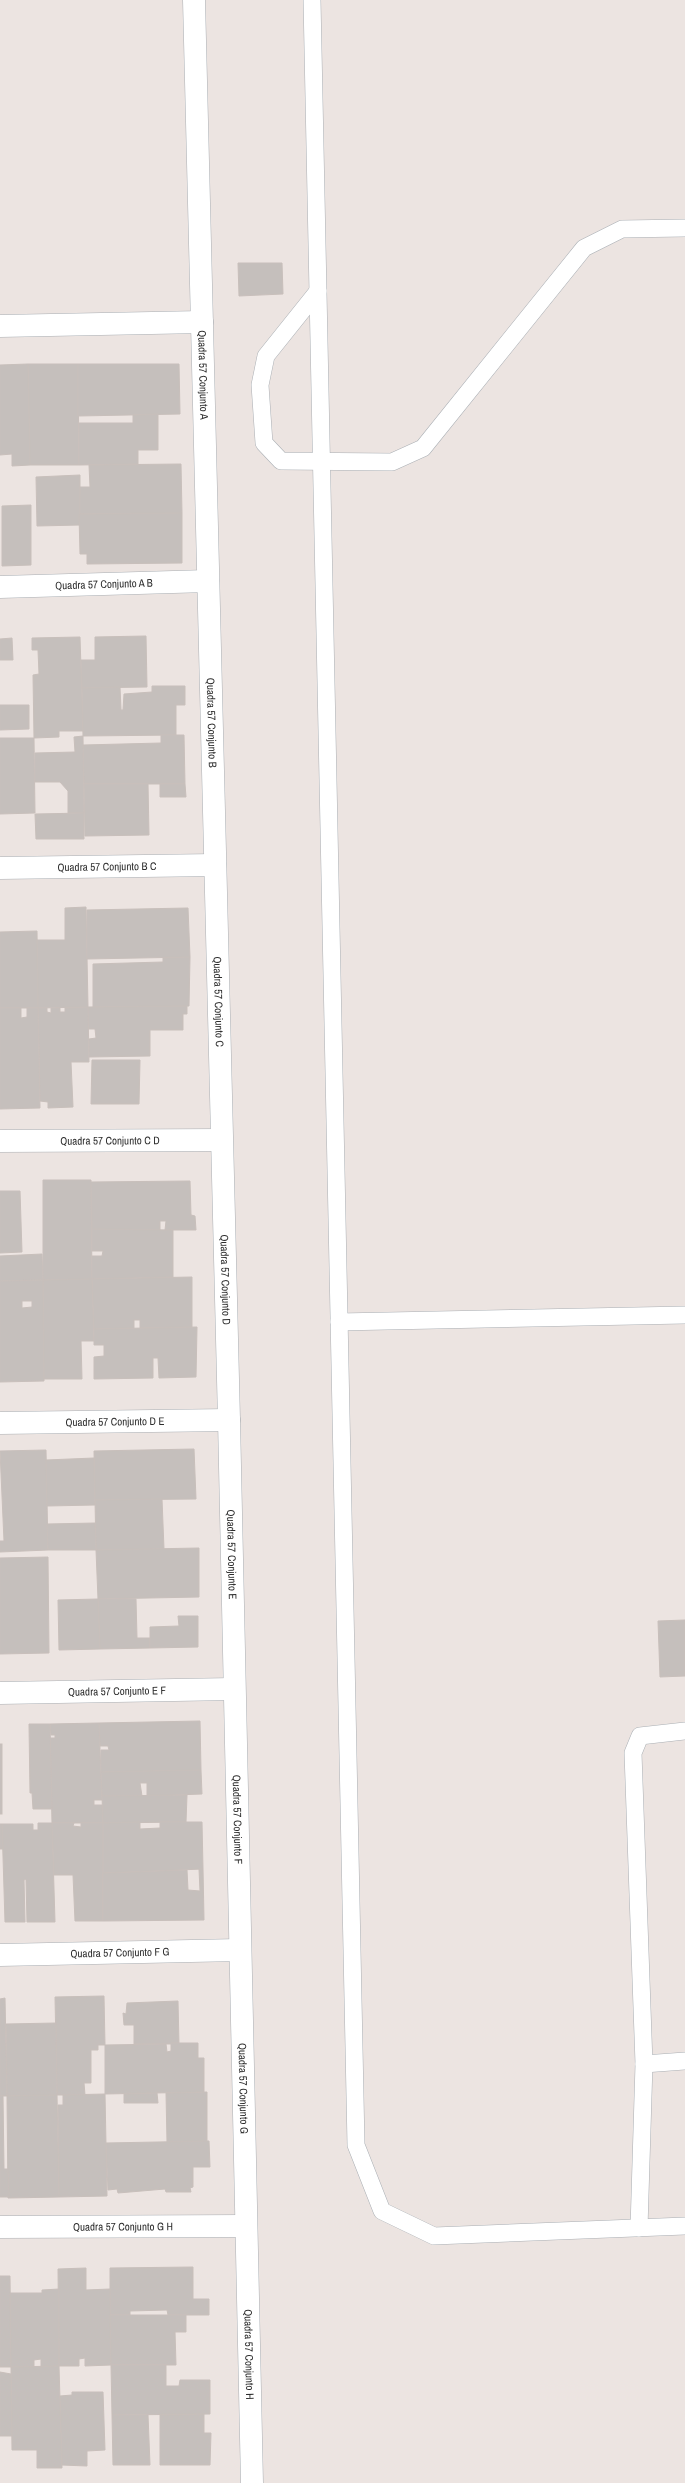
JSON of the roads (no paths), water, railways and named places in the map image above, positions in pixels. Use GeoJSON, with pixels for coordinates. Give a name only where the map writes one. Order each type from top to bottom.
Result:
{"type":"FeatureCollection","features":[{"type":"Feature","properties":{"kind":"street"},"geometry":{"type":"LineString","coordinates":[[194,0],[202,322]]}},
{"type":"Feature","properties":{"kind":"street","name":"Quadra 57 Conjunto A"},"geometry":{"type":"LineString","coordinates":[[0,326],[202,322],[208,581]]}},
{"type":"Feature","properties":{"kind":"street","name":"Quadra 57 Conjunto A B"},"geometry":{"type":"LineString","coordinates":[[0,587],[208,581]]}},
{"type":"Feature","properties":{"kind":"street","name":"Quadra 57 Conjunto B"},"geometry":{"type":"LineString","coordinates":[[208,581],[215,865]]}},
{"type":"Feature","properties":{"kind":"street","name":"Quadra 57 Conjunto B C"},"geometry":{"type":"LineString","coordinates":[[0,868],[215,865]]}},
{"type":"Feature","properties":{"kind":"street","name":"Quadra 57 Conjunto C"},"geometry":{"type":"LineString","coordinates":[[215,865],[221,1140]]}},
{"type":"Feature","properties":{"kind":"street","name":"Quadra 57 Conjunto C D"},"geometry":{"type":"LineString","coordinates":[[0,1141],[221,1140]]}},
{"type":"Feature","properties":{"kind":"street","name":"Quadra 57 Conjunto D"},"geometry":{"type":"LineString","coordinates":[[221,1140],[229,1420]]}},
{"type":"Feature","properties":{"kind":"street","name":"Quadra 57 Conjunto D E"},"geometry":{"type":"LineString","coordinates":[[0,1423],[229,1420]]}},
{"type":"Feature","properties":{"kind":"street","name":"Quadra 57 Conjunto E"},"geometry":{"type":"LineString","coordinates":[[229,1420],[233,1689]]}},
{"type":"Feature","properties":{"kind":"street","name":"Quadra 57 Conjunto E F"},"geometry":{"type":"LineString","coordinates":[[0,1693],[233,1689]]}},
{"type":"Feature","properties":{"kind":"street","name":"Quadra 57 Conjunto F"},"geometry":{"type":"LineString","coordinates":[[233,1689],[239,1950]]}},
{"type":"Feature","properties":{"kind":"street","name":"Quadra 57 Conjunto F G"},"geometry":{"type":"LineString","coordinates":[[0,1955],[239,1950]]}},
{"type":"Feature","properties":{"kind":"street","name":"Quadra 57 Conjunto G"},"geometry":{"type":"LineString","coordinates":[[239,1950],[246,2226]]}},
{"type":"Feature","properties":{"kind":"street","name":"Quadra 57 Conjunto G H"},"geometry":{"type":"LineString","coordinates":[[0,2227],[246,2226]]}},
{"type":"Feature","properties":{"kind":"street","name":"Quadra 57 Conjunto H"},"geometry":{"type":"LineString","coordinates":[[246,2226],[252,2483]]}},
{"type":"Feature","properties":{"kind":"lane"},"geometry":{"type":"LineString","coordinates":[[312,0],[356,2145],[382,2211],[434,2236],[685,2226]]}},
{"type":"Feature","properties":{"kind":"lane"},"geometry":{"type":"LineString","coordinates":[[318,292],[266,356],[260,385],[264,443],[281,461],[392,462],[424,448],[584,248],[622,229],[685,228]]}},
{"type":"Feature","properties":{"kind":"lane"},"geometry":{"type":"LineString","coordinates":[[339,1322],[685,1315]]}},
{"type":"Feature","properties":{"kind":"lane"},"geometry":{"type":"LineString","coordinates":[[639,2228],[644,2064],[632,1753],[640,1736],[685,1731]]}},
{"type":"Feature","properties":{"kind":"lane"},"geometry":{"type":"LineString","coordinates":[[644,2064],[685,2061]]}}]}
